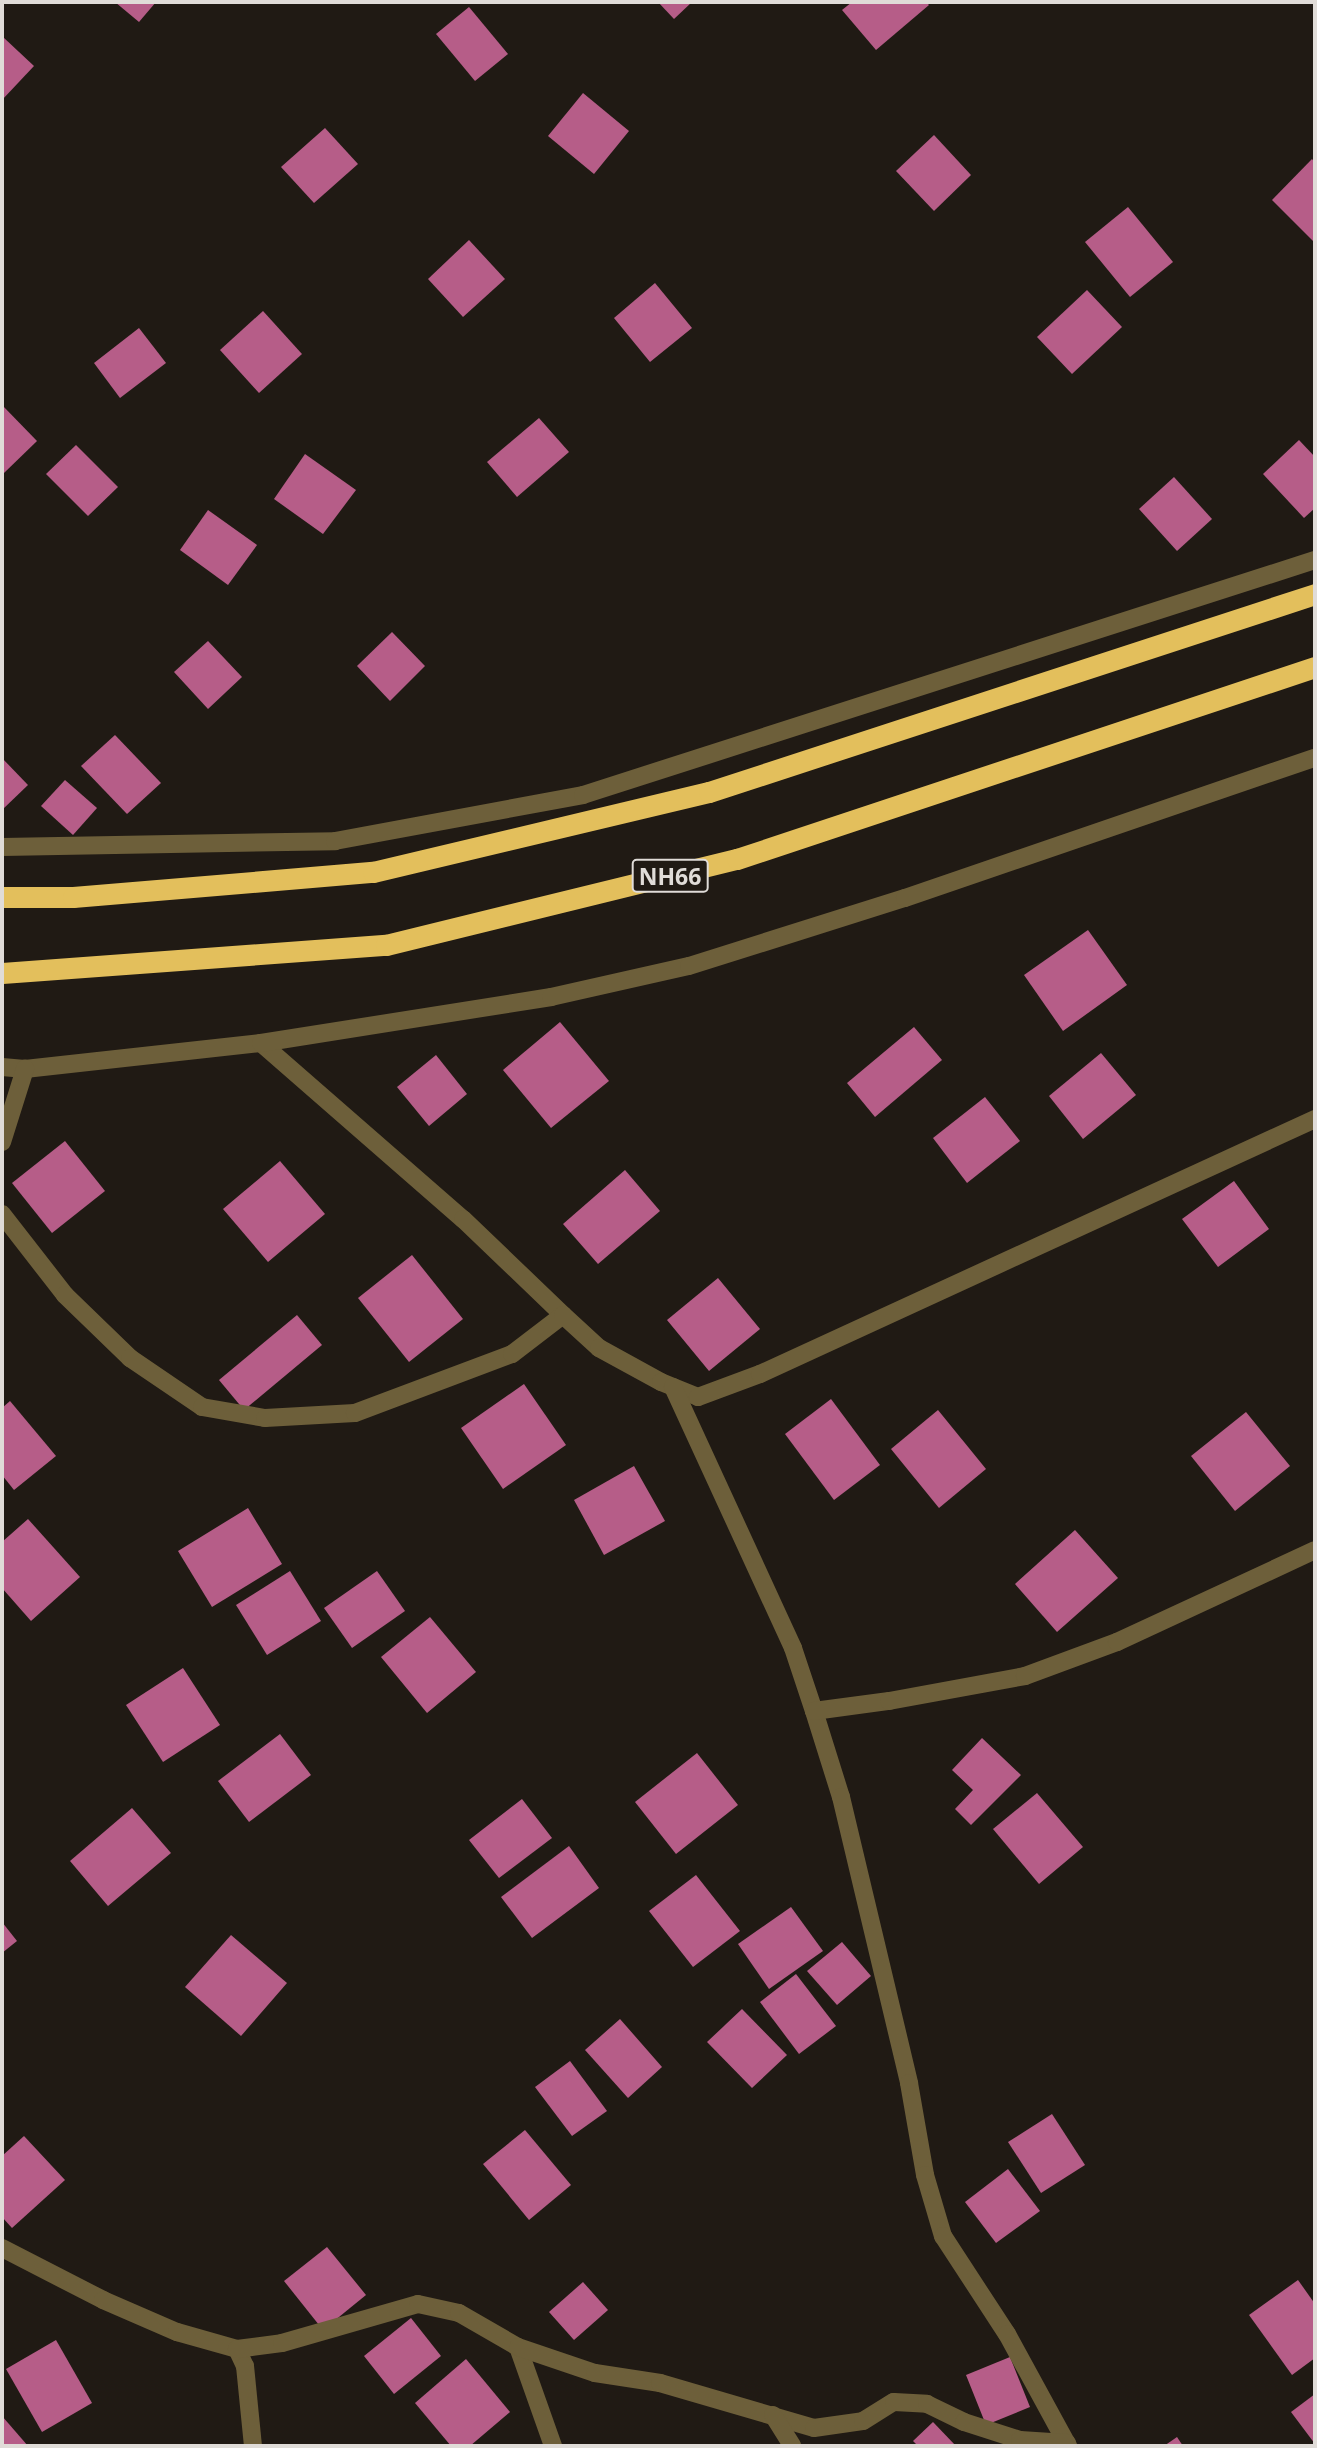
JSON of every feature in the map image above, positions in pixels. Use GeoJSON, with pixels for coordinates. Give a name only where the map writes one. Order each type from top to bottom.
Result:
{"type":"FeatureCollection","features":[{"type":"Feature","properties":{"kind":"highway"},"geometry":{"type":"LineString","coordinates":[[2,897],[73,897],[373,872],[709,792],[1315,594]]}},
{"type":"Feature","properties":{"kind":"highway","name":"NH66"},"geometry":{"type":"LineString","coordinates":[[2,972],[386,945],[737,859],[1315,667]]}},
{"type":"Feature","properties":{"kind":"street"},"geometry":{"type":"LineString","coordinates":[[2,847],[335,841],[583,795],[1315,560]]}},
{"type":"Feature","properties":{"kind":"street"},"geometry":{"type":"LineString","coordinates":[[2,1068],[25,1069],[261,1043],[551,997],[689,966],[905,898],[1315,758]]}},
{"type":"Feature","properties":{"kind":"street"},"geometry":{"type":"LineString","coordinates":[[261,1043],[463,1219],[599,1348],[673,1387],[698,1397],[760,1374],[1315,1119]]}},
{"type":"Feature","properties":{"kind":"street"},"geometry":{"type":"LineString","coordinates":[[2,1142],[25,1069]]}},
{"type":"Feature","properties":{"kind":"street"},"geometry":{"type":"LineString","coordinates":[[2,1213],[65,1295],[130,1359],[201,1407],[265,1418],[355,1413],[512,1354],[563,1315]]}},
{"type":"Feature","properties":{"kind":"street"},"geometry":{"type":"LineString","coordinates":[[673,1387],[793,1648],[814,1711],[841,1797],[909,2082],[925,2175],[943,2236],[1007,2334],[1067,2445]]}},
{"type":"Feature","properties":{"kind":"street"},"geometry":{"type":"LineString","coordinates":[[814,1711],[889,1701],[1025,1676],[1118,1642],[1315,1550]]}},
{"type":"Feature","properties":{"kind":"street"},"geometry":{"type":"LineString","coordinates":[[2,2248],[103,2300],[177,2332],[237,2349],[282,2343],[418,2304],[459,2313],[518,2347],[595,2373],[660,2383],[814,2428],[863,2421],[894,2402],[927,2404],[964,2422],[1020,2440],[1067,2445]]}},
{"type":"Feature","properties":{"kind":"street"},"geometry":{"type":"LineString","coordinates":[[518,2347],[553,2446]]}},
{"type":"Feature","properties":{"kind":"street"},"geometry":{"type":"LineString","coordinates":[[237,2349],[245,2366],[253,2446]]}},
{"type":"Feature","properties":{"kind":"street"},"geometry":{"type":"LineString","coordinates":[[773,2415],[792,2446]]}},
{"type":"Feature","properties":{"kind":"building"},"geometry":{"type":"Polygon","coordinates":[[[115,2],[156,2],[139,22],[115,2]]]}},
{"type":"Feature","properties":{"kind":"building"},"geometry":{"type":"Polygon","coordinates":[[[658,2],[692,2],[674,19],[658,2]]]}},
{"type":"Feature","properties":{"kind":"building"},"geometry":{"type":"Polygon","coordinates":[[[852,2],[926,2],[929,5],[876,50],[842,10],[852,2]]]}},
{"type":"Feature","properties":{"kind":"building"},"geometry":{"type":"Polygon","coordinates":[[[469,7],[508,54],[475,81],[436,34],[469,7]]]}},
{"type":"Feature","properties":{"kind":"building"},"geometry":{"type":"Polygon","coordinates":[[[3,37],[34,66],[2,100],[2,39],[3,37]]]}},
{"type":"Feature","properties":{"kind":"building"},"geometry":{"type":"Polygon","coordinates":[[[583,93],[629,131],[594,174],[548,136],[583,93]]]}},
{"type":"Feature","properties":{"kind":"building"},"geometry":{"type":"Polygon","coordinates":[[[325,128],[358,164],[314,203],[281,167],[325,128]]]}},
{"type":"Feature","properties":{"kind":"building"},"geometry":{"type":"Polygon","coordinates":[[[934,135],[971,175],[934,211],[896,171],[934,135]]]}},
{"type":"Feature","properties":{"kind":"building"},"geometry":{"type":"Polygon","coordinates":[[[1312,159],[1315,163],[1315,243],[1272,200],[1312,159]]]}},
{"type":"Feature","properties":{"kind":"building"},"geometry":{"type":"Polygon","coordinates":[[[1128,207],[1173,262],[1130,297],[1085,242],[1128,207]]]}},
{"type":"Feature","properties":{"kind":"building"},"geometry":{"type":"Polygon","coordinates":[[[469,240],[505,279],[463,317],[428,279],[469,240]]]}},
{"type":"Feature","properties":{"kind":"building"},"geometry":{"type":"Polygon","coordinates":[[[655,283],[692,328],[650,362],[614,318],[655,283]]]}},
{"type":"Feature","properties":{"kind":"building"},"geometry":{"type":"Polygon","coordinates":[[[1087,290],[1122,327],[1072,374],[1037,337],[1087,290]]]}},
{"type":"Feature","properties":{"kind":"building"},"geometry":{"type":"Polygon","coordinates":[[[263,311],[302,354],[259,393],[220,350],[263,311]]]}},
{"type":"Feature","properties":{"kind":"building"},"geometry":{"type":"Polygon","coordinates":[[[139,328],[166,363],[120,398],[94,363],[139,328]]]}},
{"type":"Feature","properties":{"kind":"building"},"geometry":{"type":"Polygon","coordinates":[[[2,405],[37,441],[3,474],[2,473],[2,405]]]}},
{"type":"Feature","properties":{"kind":"building"},"geometry":{"type":"Polygon","coordinates":[[[539,418],[569,452],[517,497],[487,462],[539,418]]]}},
{"type":"Feature","properties":{"kind":"building"},"geometry":{"type":"Polygon","coordinates":[[[1299,440],[1315,457],[1315,508],[1304,518],[1263,474],[1299,440]]]}},
{"type":"Feature","properties":{"kind":"building"},"geometry":{"type":"Polygon","coordinates":[[[76,445],[118,487],[88,516],[46,474],[76,445]]]}},
{"type":"Feature","properties":{"kind":"building"},"geometry":{"type":"Polygon","coordinates":[[[305,454],[356,490],[323,534],[274,499],[305,454]]]}},
{"type":"Feature","properties":{"kind":"building"},"geometry":{"type":"Polygon","coordinates":[[[1174,477],[1212,519],[1177,551],[1139,509],[1174,477]]]}},
{"type":"Feature","properties":{"kind":"building"},"geometry":{"type":"Polygon","coordinates":[[[208,510],[257,545],[228,585],[180,550],[208,510]]]}},
{"type":"Feature","properties":{"kind":"building"},"geometry":{"type":"Polygon","coordinates":[[[392,632],[425,666],[390,701],[357,666],[392,632]]]}},
{"type":"Feature","properties":{"kind":"building"},"geometry":{"type":"Polygon","coordinates":[[[208,641],[242,677],[208,709],[174,672],[208,641]]]}},
{"type":"Feature","properties":{"kind":"building"},"geometry":{"type":"Polygon","coordinates":[[[115,735],[161,783],[127,814],[81,766],[115,735]]]}},
{"type":"Feature","properties":{"kind":"building"},"geometry":{"type":"Polygon","coordinates":[[[2,758],[28,785],[2,810],[2,758]]]}},
{"type":"Feature","properties":{"kind":"building"},"geometry":{"type":"Polygon","coordinates":[[[65,780],[97,808],[73,835],[41,806],[65,780]]]}},
{"type":"Feature","properties":{"kind":"building"},"geometry":{"type":"Polygon","coordinates":[[[1088,930],[1127,985],[1063,1031],[1024,975],[1088,930]]]}},
{"type":"Feature","properties":{"kind":"building"},"geometry":{"type":"Polygon","coordinates":[[[560,1022],[609,1081],[551,1128],[503,1070],[560,1022]]]}},
{"type":"Feature","properties":{"kind":"building"},"geometry":{"type":"Polygon","coordinates":[[[914,1027],[942,1060],[875,1117],[847,1083],[914,1027]]]}},
{"type":"Feature","properties":{"kind":"building"},"geometry":{"type":"Polygon","coordinates":[[[1101,1053],[1136,1095],[1083,1139],[1049,1096],[1101,1053]]]}},
{"type":"Feature","properties":{"kind":"building"},"geometry":{"type":"Polygon","coordinates":[[[436,1055],[467,1094],[429,1126],[397,1087],[436,1055]]]}},
{"type":"Feature","properties":{"kind":"building"},"geometry":{"type":"Polygon","coordinates":[[[985,1097],[1020,1141],[967,1183],[933,1138],[985,1097]]]}},
{"type":"Feature","properties":{"kind":"building"},"geometry":{"type":"Polygon","coordinates":[[[65,1141],[105,1191],[52,1233],[12,1183],[65,1141]]]}},
{"type":"Feature","properties":{"kind":"building"},"geometry":{"type":"Polygon","coordinates":[[[280,1161],[325,1214],[268,1262],[223,1209],[280,1161]]]}},
{"type":"Feature","properties":{"kind":"building"},"geometry":{"type":"Polygon","coordinates":[[[625,1170],[660,1211],[598,1264],[563,1224],[625,1170]]]}},
{"type":"Feature","properties":{"kind":"building"},"geometry":{"type":"Polygon","coordinates":[[[1234,1181],[1269,1229],[1218,1267],[1182,1219],[1234,1181]]]}},
{"type":"Feature","properties":{"kind":"building"},"geometry":{"type":"Polygon","coordinates":[[[412,1255],[463,1319],[409,1362],[358,1298],[412,1255]]]}},
{"type":"Feature","properties":{"kind":"building"},"geometry":{"type":"Polygon","coordinates":[[[718,1278],[760,1329],[709,1371],[667,1320],[718,1278]]]}},
{"type":"Feature","properties":{"kind":"building"},"geometry":{"type":"Polygon","coordinates":[[[297,1315],[322,1345],[244,1410],[219,1380],[297,1315]]]}},
{"type":"Feature","properties":{"kind":"building"},"geometry":{"type":"Polygon","coordinates":[[[524,1384],[566,1445],[503,1489],[461,1428],[524,1384]]]}},
{"type":"Feature","properties":{"kind":"building"},"geometry":{"type":"Polygon","coordinates":[[[831,1399],[880,1465],[834,1500],[785,1434],[831,1399]]]}},
{"type":"Feature","properties":{"kind":"building"},"geometry":{"type":"Polygon","coordinates":[[[10,1401],[56,1456],[14,1490],[2,1475],[2,1408],[10,1401]]]}},
{"type":"Feature","properties":{"kind":"building"},"geometry":{"type":"Polygon","coordinates":[[[938,1410],[986,1469],[939,1508],[891,1449],[938,1410]]]}},
{"type":"Feature","properties":{"kind":"building"},"geometry":{"type":"Polygon","coordinates":[[[1246,1412],[1290,1466],[1235,1511],[1191,1456],[1246,1412]]]}},
{"type":"Feature","properties":{"kind":"building"},"geometry":{"type":"Polygon","coordinates":[[[634,1466],[665,1521],[604,1555],[574,1500],[634,1466]]]}},
{"type":"Feature","properties":{"kind":"building"},"geometry":{"type":"Polygon","coordinates":[[[248,1508],[282,1564],[212,1607],[178,1551],[248,1508]]]}},
{"type":"Feature","properties":{"kind":"building"},"geometry":{"type":"Polygon","coordinates":[[[28,1519],[80,1577],[31,1621],[2,1588],[2,1542],[28,1519]]]}},
{"type":"Feature","properties":{"kind":"building"},"geometry":{"type":"Polygon","coordinates":[[[1075,1530],[1118,1578],[1057,1632],[1015,1584],[1075,1530]]]}},
{"type":"Feature","properties":{"kind":"building"},"geometry":{"type":"Polygon","coordinates":[[[290,1571],[321,1621],[267,1655],[236,1605],[290,1571]]]}},
{"type":"Feature","properties":{"kind":"building"},"geometry":{"type":"Polygon","coordinates":[[[377,1571],[405,1611],[352,1648],[324,1608],[377,1571]]]}},
{"type":"Feature","properties":{"kind":"building"},"geometry":{"type":"Polygon","coordinates":[[[430,1617],[476,1672],[427,1713],[381,1657],[430,1617]]]}},
{"type":"Feature","properties":{"kind":"building"},"geometry":{"type":"Polygon","coordinates":[[[183,1668],[220,1725],[163,1762],[126,1705],[183,1668]]]}},
{"type":"Feature","properties":{"kind":"building"},"geometry":{"type":"Polygon","coordinates":[[[280,1734],[311,1775],[249,1822],[218,1781],[280,1734]]]}},
{"type":"Feature","properties":{"kind":"building"},"geometry":{"type":"Polygon","coordinates":[[[982,1738],[1021,1775],[971,1825],[955,1809],[973,1790],[952,1770],[982,1738]]]}},
{"type":"Feature","properties":{"kind":"building"},"geometry":{"type":"Polygon","coordinates":[[[697,1753],[738,1805],[676,1854],[635,1802],[697,1753]]]}},
{"type":"Feature","properties":{"kind":"building"},"geometry":{"type":"Polygon","coordinates":[[[1037,1793],[1083,1847],[1039,1884],[993,1829],[1037,1793]]]}},
{"type":"Feature","properties":{"kind":"building"},"geometry":{"type":"Polygon","coordinates":[[[522,1799],[552,1838],[499,1878],[469,1840],[522,1799]]]}},
{"type":"Feature","properties":{"kind":"building"},"geometry":{"type":"Polygon","coordinates":[[[132,1808],[171,1853],[108,1906],[70,1861],[132,1808]]]}},
{"type":"Feature","properties":{"kind":"building"},"geometry":{"type":"Polygon","coordinates":[[[569,1846],[599,1888],[532,1938],[501,1897],[569,1846]]]}},
{"type":"Feature","properties":{"kind":"building"},"geometry":{"type":"Polygon","coordinates":[[[696,1875],[740,1931],[693,1967],[649,1911],[696,1875]]]}},
{"type":"Feature","properties":{"kind":"building"},"geometry":{"type":"Polygon","coordinates":[[[791,1907],[823,1951],[769,1989],[738,1944],[791,1907]]]}},
{"type":"Feature","properties":{"kind":"building"},"geometry":{"type":"Polygon","coordinates":[[[2,1922],[17,1941],[2,1953],[2,1922]]]}},
{"type":"Feature","properties":{"kind":"building"},"geometry":{"type":"Polygon","coordinates":[[[231,1935],[287,1983],[241,2036],[185,1987],[231,1935]]]}},
{"type":"Feature","properties":{"kind":"building"},"geometry":{"type":"Polygon","coordinates":[[[842,1942],[871,1976],[837,2005],[807,1971],[842,1942]]]}},
{"type":"Feature","properties":{"kind":"building"},"geometry":{"type":"Polygon","coordinates":[[[796,1974],[836,2026],[799,2054],[760,2002],[796,1974]]]}},
{"type":"Feature","properties":{"kind":"building"},"geometry":{"type":"Polygon","coordinates":[[[742,2009],[787,2055],[752,2088],[707,2042],[742,2009]]]}},
{"type":"Feature","properties":{"kind":"building"},"geometry":{"type":"Polygon","coordinates":[[[620,2019],[662,2067],[628,2098],[585,2050],[620,2019]]]}},
{"type":"Feature","properties":{"kind":"building"},"geometry":{"type":"Polygon","coordinates":[[[570,2061],[607,2111],[572,2136],[535,2087],[570,2061]]]}},
{"type":"Feature","properties":{"kind":"building"},"geometry":{"type":"Polygon","coordinates":[[[1052,2114],[1085,2165],[1041,2193],[1008,2142],[1052,2114]]]}},
{"type":"Feature","properties":{"kind":"building"},"geometry":{"type":"Polygon","coordinates":[[[525,2130],[571,2185],[529,2220],[483,2164],[525,2130]]]}},
{"type":"Feature","properties":{"kind":"building"},"geometry":{"type":"Polygon","coordinates":[[[24,2136],[65,2180],[12,2228],[2,2217],[2,2156],[24,2136]]]}},
{"type":"Feature","properties":{"kind":"building"},"geometry":{"type":"Polygon","coordinates":[[[1008,2169],[1040,2211],[996,2243],[965,2202],[1008,2169]]]}},
{"type":"Feature","properties":{"kind":"building"},"geometry":{"type":"Polygon","coordinates":[[[327,2247],[366,2295],[323,2330],[284,2281],[327,2247]]]}},
{"type":"Feature","properties":{"kind":"building"},"geometry":{"type":"Polygon","coordinates":[[[1298,2280],[1315,2304],[1315,2358],[1292,2375],[1249,2315],[1298,2280]]]}},
{"type":"Feature","properties":{"kind":"building"},"geometry":{"type":"Polygon","coordinates":[[[583,2282],[608,2310],[574,2340],[549,2312],[583,2282]]]}},
{"type":"Feature","properties":{"kind":"building"},"geometry":{"type":"Polygon","coordinates":[[[411,2318],[441,2356],[394,2394],[364,2356],[411,2318]]]}},
{"type":"Feature","properties":{"kind":"building"},"geometry":{"type":"Polygon","coordinates":[[[56,2340],[92,2403],[42,2432],[6,2369],[56,2340]]]}},
{"type":"Feature","properties":{"kind":"building"},"geometry":{"type":"Polygon","coordinates":[[[1010,2357],[1030,2407],[986,2425],[966,2375],[1010,2357]]]}},
{"type":"Feature","properties":{"kind":"building"},"geometry":{"type":"Polygon","coordinates":[[[466,2359],[510,2412],[470,2446],[451,2446],[415,2403],[466,2359]]]}},
{"type":"Feature","properties":{"kind":"building"},"geometry":{"type":"Polygon","coordinates":[[[1315,2394],[1315,2444],[1291,2412],[1315,2394]]]}},
{"type":"Feature","properties":{"kind":"building"},"geometry":{"type":"Polygon","coordinates":[[[2,2416],[28,2446],[2,2446],[2,2416]]]}},
{"type":"Feature","properties":{"kind":"building"},"geometry":{"type":"Polygon","coordinates":[[[933,2422],[956,2446],[918,2446],[913,2441],[933,2422]]]}},
{"type":"Feature","properties":{"kind":"building"},"geometry":{"type":"Polygon","coordinates":[[[1177,2437],[1183,2446],[1164,2446],[1177,2437]]]}}]}
